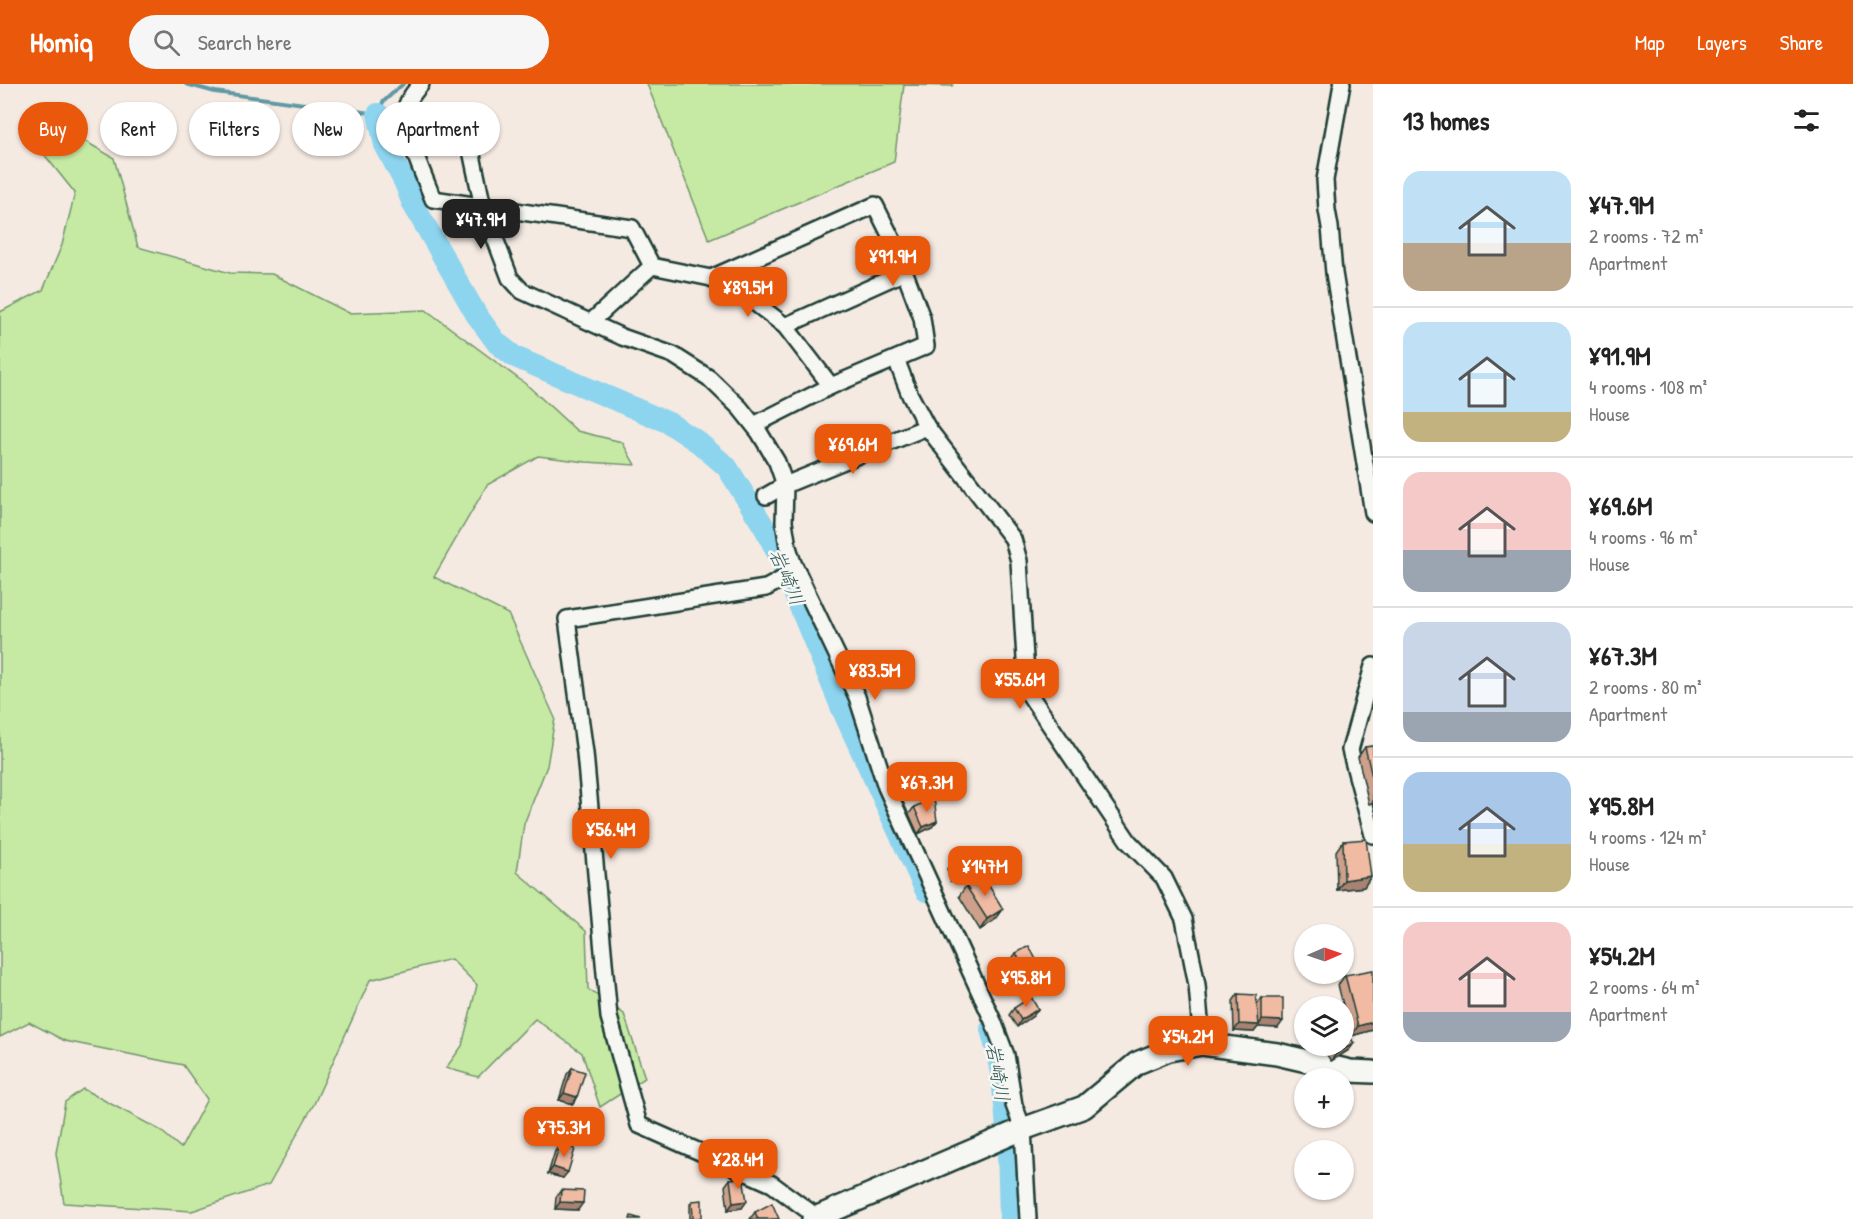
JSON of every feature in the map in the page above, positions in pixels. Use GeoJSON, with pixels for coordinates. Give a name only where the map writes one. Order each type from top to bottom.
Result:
{"type":"FeatureCollection","features":[{"type":"Feature","properties":{"kind":"street"},"geometry":{"type":"LineString","coordinates":[[421,84],[411,96],[406,109],[408,129],[433,199],[632,228],[652,266]]}},
{"type":"Feature","properties":{"kind":"street"},"geometry":{"type":"LineString","coordinates":[[1341,84],[1325,180],[1327,210],[1334,273],[1373,513]]}},
{"type":"Feature","properties":{"kind":"street"},"geometry":{"type":"LineString","coordinates":[[472,156],[483,207],[510,278],[522,291],[622,337],[673,355],[709,378],[754,425],[777,462],[785,485],[784,522],[788,547],[797,571],[857,697],[886,787],[993,1021],[1006,1055],[1019,1131],[1028,1219]]}},
{"type":"Feature","properties":{"kind":"street"},"geometry":{"type":"LineString","coordinates":[[711,278],[875,205],[893,241],[922,318],[926,346],[831,386],[754,425]]}},
{"type":"Feature","properties":{"kind":"street"},"geometry":{"type":"LineString","coordinates":[[652,266],[711,278],[754,302],[785,326],[831,386]]}},
{"type":"Feature","properties":{"kind":"street"},"geometry":{"type":"LineString","coordinates":[[591,322],[652,266]]}},
{"type":"Feature","properties":{"kind":"street"},"geometry":{"type":"LineString","coordinates":[[785,326],[905,272]]}},
{"type":"Feature","properties":{"kind":"street"},"geometry":{"type":"LineString","coordinates":[[896,359],[910,395],[927,427],[1013,538],[1019,561],[1027,691],[1129,842],[1164,878],[1184,919],[1197,985],[1202,1044]]}},
{"type":"Feature","properties":{"kind":"street"},"geometry":{"type":"LineString","coordinates":[[766,496],[785,485],[927,427]]}},
{"type":"Feature","properties":{"kind":"street"},"geometry":{"type":"LineString","coordinates":[[797,571],[766,588],[567,619],[585,753],[609,1017],[639,1125],[772,1184],[815,1218],[1019,1131],[1084,1107],[1137,1063],[1169,1050],[1202,1044],[1277,1054],[1350,1071],[1373,1072]]}},
{"type":"Feature","properties":{"kind":"street"},"geometry":{"type":"LineString","coordinates":[[1373,666],[1350,750],[1373,835]]}},
{"type":"Feature","properties":{"kind":"green space"},"geometry":{"type":"Polygon","coordinates":[[[647,84],[953,84],[952,86],[904,85],[894,162],[709,240],[647,84]]]}},
{"type":"Feature","properties":{"kind":"green space"},"geometry":{"type":"Polygon","coordinates":[[[88,143],[100,150],[100,156],[114,158],[138,247],[230,273],[272,274],[349,313],[426,310],[527,385],[577,431],[622,442],[635,465],[538,456],[487,485],[434,577],[508,614],[555,718],[547,766],[524,824],[517,872],[586,931],[588,989],[624,1014],[645,1078],[600,1107],[582,1053],[535,1019],[478,1077],[446,1068],[462,1046],[477,985],[451,959],[370,980],[314,1104],[269,1185],[192,1211],[64,1203],[56,1153],[65,1102],[83,1089],[160,1130],[181,1148],[207,1099],[183,1065],[65,1041],[29,1022],[0,1037],[0,312],[43,290],[62,245],[75,193],[45,156],[88,156],[88,143]]]}},
{"type":"Feature","properties":{"kind":"building"},"geometry":{"type":"Polygon","coordinates":[[[1373,746],[1373,781],[1365,747],[1373,746]]]}},
{"type":"Feature","properties":{"kind":"building"},"geometry":{"type":"Polygon","coordinates":[[[934,798],[937,821],[923,827],[914,807],[934,798]]]}},
{"type":"Feature","properties":{"kind":"building"},"geometry":{"type":"Polygon","coordinates":[[[1366,839],[1371,876],[1344,880],[1343,841],[1366,839]]]}},
{"type":"Feature","properties":{"kind":"building"},"geometry":{"type":"Polygon","coordinates":[[[969,850],[974,868],[956,874],[952,862],[969,850]]]}},
{"type":"Feature","properties":{"kind":"building"},"geometry":{"type":"Polygon","coordinates":[[[983,876],[1003,909],[987,919],[966,886],[983,876]]]}},
{"type":"Feature","properties":{"kind":"building"},"geometry":{"type":"Polygon","coordinates":[[[1029,946],[1044,975],[1031,982],[1016,953],[1029,946]]]}},
{"type":"Feature","properties":{"kind":"building"},"geometry":{"type":"Polygon","coordinates":[[[1373,970],[1373,1022],[1358,1026],[1354,1010],[1354,996],[1350,996],[1347,984],[1354,984],[1354,973],[1373,970]]]}},
{"type":"Feature","properties":{"kind":"building"},"geometry":{"type":"Polygon","coordinates":[[[1238,994],[1256,995],[1259,1025],[1239,1024],[1238,994]]]}},
{"type":"Feature","properties":{"kind":"building"},"geometry":{"type":"Polygon","coordinates":[[[1031,997],[1038,1009],[1021,1020],[1014,1008],[1031,997]]]}},
{"type":"Feature","properties":{"kind":"building"},"geometry":{"type":"Polygon","coordinates":[[[1262,998],[1283,998],[1283,1021],[1262,1020],[1262,998]]]}},
{"type":"Feature","properties":{"kind":"building"},"geometry":{"type":"Polygon","coordinates":[[[572,1068],[585,1072],[577,1097],[564,1093],[572,1068]]]}},
{"type":"Feature","properties":{"kind":"building"},"geometry":{"type":"Polygon","coordinates":[[[560,1145],[575,1149],[568,1172],[553,1167],[560,1145]]]}},
{"type":"Feature","properties":{"kind":"building"},"geometry":{"type":"Polygon","coordinates":[[[743,1178],[747,1201],[733,1203],[730,1179],[743,1178]]]}},
{"type":"Feature","properties":{"kind":"building"},"geometry":{"type":"Polygon","coordinates":[[[561,1190],[584,1191],[583,1203],[560,1202],[561,1190]]]}},
{"type":"Feature","properties":{"kind":"building"},"geometry":{"type":"Polygon","coordinates":[[[702,1200],[702,1218],[693,1218],[692,1201],[702,1200]]]}},
{"type":"Feature","properties":{"kind":"building"},"geometry":{"type":"Polygon","coordinates":[[[772,1203],[779,1219],[758,1219],[755,1212],[772,1203]]]}},
{"type":"Feature","properties":{"kind":"waterway"},"geometry":{"type":"LineString","coordinates":[[186,84],[215,92],[378,114],[383,102],[403,84]]}},
{"type":"Feature","properties":{"kind":"waterway","name":"岩崎川"},"geometry":{"type":"LineString","coordinates":[[391,156],[413,204],[476,314],[497,343],[515,357],[669,423],[698,442],[727,467],[766,530],[779,556],[843,711],[926,891]]}},
{"type":"Feature","properties":{"kind":"waterway","name":"岩崎川"},"geometry":{"type":"LineString","coordinates":[[991,1029],[1004,1099],[1010,1219]]}}]}
